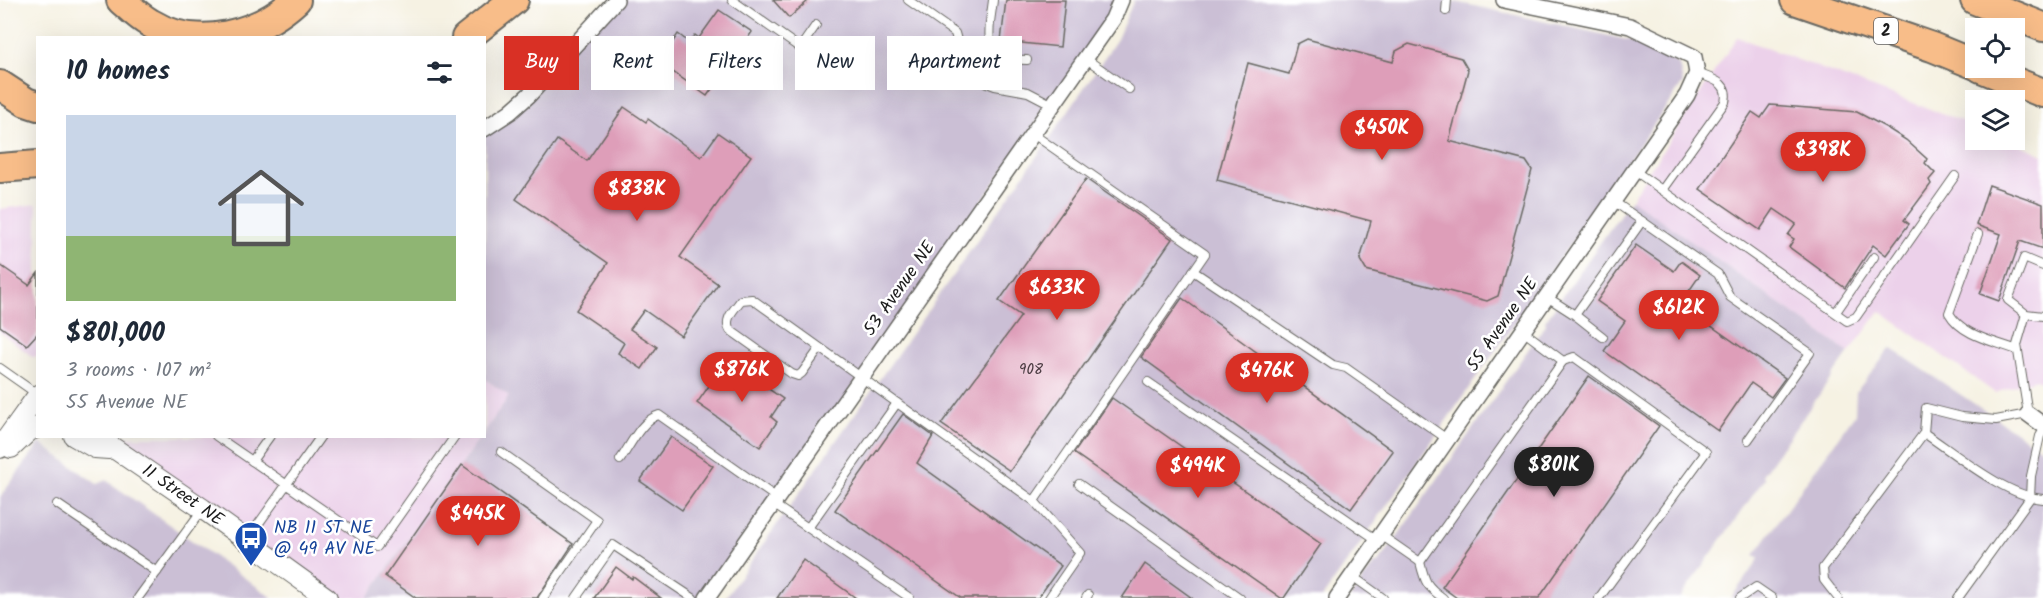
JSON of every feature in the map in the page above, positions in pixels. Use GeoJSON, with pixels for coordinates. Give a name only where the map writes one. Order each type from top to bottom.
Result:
{"type":"FeatureCollection","features":[{"type":"Feature","properties":{"kind":"highway"},"geometry":{"type":"LineString","coordinates":[[121,0],[151,24],[187,36]]}},
{"type":"Feature","properties":{"kind":"highway"},"geometry":{"type":"LineString","coordinates":[[225,36],[246,31],[266,22],[283,12],[296,0]]}},
{"type":"Feature","properties":{"kind":"highway"},"geometry":{"type":"LineString","coordinates":[[469,36],[514,0]]}},
{"type":"Feature","properties":{"kind":"highway","name":"2"},"geometry":{"type":"LineString","coordinates":[[1795,0],[1965,60]]}},
{"type":"Feature","properties":{"kind":"highway"},"geometry":{"type":"LineString","coordinates":[[1975,0],[2043,27]]}},
{"type":"Feature","properties":{"kind":"highway"},"geometry":{"type":"LineString","coordinates":[[2014,0],[2043,14]]}},
{"type":"Feature","properties":{"kind":"highway"},"geometry":{"type":"LineString","coordinates":[[2006,78],[2043,93]]}},
{"type":"Feature","properties":{"kind":"highway"},"geometry":{"type":"LineString","coordinates":[[0,85],[26,102],[36,105]]}},
{"type":"Feature","properties":{"kind":"highway"},"geometry":{"type":"LineString","coordinates":[[0,168],[36,165]]}},
{"type":"Feature","properties":{"kind":"street"},"geometry":{"type":"LineString","coordinates":[[486,128],[510,112],[529,95],[616,0]]}},
{"type":"Feature","properties":{"kind":"street","name":"53 Avenue NE"},"geometry":{"type":"LineString","coordinates":[[707,598],[1033,134],[1113,18],[1121,0]]}},
{"type":"Feature","properties":{"kind":"street"},"geometry":{"type":"LineString","coordinates":[[1504,0],[1630,26],[1694,57],[1696,73]]}},
{"type":"Feature","properties":{"kind":"street","name":"55 Avenue NE"},"geometry":{"type":"LineString","coordinates":[[1337,598],[1687,96],[1696,73]]}},
{"type":"Feature","properties":{"kind":"street"},"geometry":{"type":"LineString","coordinates":[[0,448],[36,395]]}},
{"type":"Feature","properties":{"kind":"street"},"geometry":{"type":"LineString","coordinates":[[2028,414],[2043,425]]}},
{"type":"Feature","properties":{"kind":"street"},"geometry":{"type":"LineString","coordinates":[[0,459],[29,431],[36,428]]}},
{"type":"Feature","properties":{"kind":"street"},"geometry":{"type":"LineString","coordinates":[[78,438],[95,448],[115,450]]}},
{"type":"Feature","properties":{"kind":"street","name":"11 Street NE"},"geometry":{"type":"LineString","coordinates":[[99,438],[327,598]]}},
{"type":"Feature","properties":{"kind":"lane"},"geometry":{"type":"LineString","coordinates":[[732,0],[800,48],[816,25]]}},
{"type":"Feature","properties":{"kind":"lane"},"geometry":{"type":"LineString","coordinates":[[908,0],[955,33],[963,62],[971,73],[982,81],[995,86],[1028,92],[1053,105]]}},
{"type":"Feature","properties":{"kind":"lane"},"geometry":{"type":"LineString","coordinates":[[993,0],[989,41],[993,52],[999,59],[1027,60]]}},
{"type":"Feature","properties":{"kind":"lane"},"geometry":{"type":"LineString","coordinates":[[1446,11],[1447,0]]}},
{"type":"Feature","properties":{"kind":"lane"},"geometry":{"type":"LineString","coordinates":[[1085,58],[1129,89]]}},
{"type":"Feature","properties":{"kind":"lane"},"geometry":{"type":"LineString","coordinates":[[1662,190],[1725,102],[1727,93],[1723,86],[1713,79],[1696,73]]}},
{"type":"Feature","properties":{"kind":"lane"},"geometry":{"type":"LineString","coordinates":[[1033,134],[1206,254],[1034,501]]}},
{"type":"Feature","properties":{"kind":"lane"},"geometry":{"type":"LineString","coordinates":[[1635,171],[1847,321],[1856,317],[1955,176]]}},
{"type":"Feature","properties":{"kind":"lane"},"geometry":{"type":"LineString","coordinates":[[1613,201],[1718,274],[1730,297],[1810,353],[1748,441]]}},
{"type":"Feature","properties":{"kind":"lane"},"geometry":{"type":"LineString","coordinates":[[1575,315],[1642,221]]}},
{"type":"Feature","properties":{"kind":"lane"},"geometry":{"type":"LineString","coordinates":[[1978,234],[1949,313],[1954,322],[1965,330],[2017,350]]}},
{"type":"Feature","properties":{"kind":"lane"},"geometry":{"type":"LineString","coordinates":[[1836,312],[1874,257]]}},
{"type":"Feature","properties":{"kind":"lane"},"geometry":{"type":"LineString","coordinates":[[2043,266],[2024,258],[2008,300],[2026,314],[2043,316]]}},
{"type":"Feature","properties":{"kind":"lane"},"geometry":{"type":"LineString","coordinates":[[1193,271],[1333,365],[1346,368],[1447,439]]}},
{"type":"Feature","properties":{"kind":"lane"},"geometry":{"type":"LineString","coordinates":[[1547,297],[1603,337]]}},
{"type":"Feature","properties":{"kind":"lane"},"geometry":{"type":"LineString","coordinates":[[820,348],[802,373],[792,374],[730,330],[726,325],[727,320],[741,300],[752,299],[1034,501],[1080,553],[1049,598]]}},
{"type":"Feature","properties":{"kind":"lane"},"geometry":{"type":"LineString","coordinates":[[1838,598],[1824,580],[1823,568],[1924,433],[1926,408],[1962,417],[1996,420],[2028,414],[2017,350],[2026,314]]}},
{"type":"Feature","properties":{"kind":"lane"},"geometry":{"type":"LineString","coordinates":[[1523,331],[1563,361]]}},
{"type":"Feature","properties":{"kind":"lane"},"geometry":{"type":"LineString","coordinates":[[1443,598],[1429,589],[1424,581],[1420,562],[1563,361],[1574,357],[1706,452],[1599,598]]}},
{"type":"Feature","properties":{"kind":"lane"},"geometry":{"type":"LineString","coordinates":[[0,368],[36,393]]}},
{"type":"Feature","properties":{"kind":"lane"},"geometry":{"type":"LineString","coordinates":[[1148,382],[1379,538],[1420,562]]}},
{"type":"Feature","properties":{"kind":"lane"},"geometry":{"type":"LineString","coordinates":[[808,528],[897,403]]}},
{"type":"Feature","properties":{"kind":"lane"},"geometry":{"type":"LineString","coordinates":[[620,460],[645,423],[659,415],[808,528],[910,598]]}},
{"type":"Feature","properties":{"kind":"lane"},"geometry":{"type":"LineString","coordinates":[[1958,598],[2030,498],[2031,476],[2043,431]]}},
{"type":"Feature","properties":{"kind":"lane"},"geometry":{"type":"LineString","coordinates":[[1924,433],[2009,490],[2030,498],[2043,499]]}},
{"type":"Feature","properties":{"kind":"lane"},"geometry":{"type":"LineString","coordinates":[[219,438],[377,548],[453,438]]}},
{"type":"Feature","properties":{"kind":"lane"},"geometry":{"type":"LineString","coordinates":[[252,461],[269,438]]}},
{"type":"Feature","properties":{"kind":"lane"},"geometry":{"type":"LineString","coordinates":[[247,541],[320,438]]}},
{"type":"Feature","properties":{"kind":"lane"},"geometry":{"type":"LineString","coordinates":[[501,452],[597,520],[543,598]]}},
{"type":"Feature","properties":{"kind":"lane"},"geometry":{"type":"LineString","coordinates":[[1079,484],[1240,598]]}},
{"type":"Feature","properties":{"kind":"lane"},"geometry":{"type":"LineString","coordinates":[[57,504],[157,572]]}},
{"type":"Feature","properties":{"kind":"lane"},"geometry":{"type":"LineString","coordinates":[[138,598],[203,509]]}},
{"type":"Feature","properties":{"kind":"lane"},"geometry":{"type":"LineString","coordinates":[[576,598],[614,545],[693,598]]}},
{"type":"Feature","properties":{"kind":"lane"},"geometry":{"type":"LineString","coordinates":[[1352,576],[1383,598]]}},
{"type":"Feature","properties":{"kind":"lane"},"geometry":{"type":"LineString","coordinates":[[1740,598],[1756,587],[1772,598]]}},
{"type":"Feature","properties":{"kind":"shaded area"},"geometry":{"type":"Polygon","coordinates":[[[616,0],[1121,0],[707,598],[367,598],[479,438],[486,438],[486,430],[509,396],[486,380],[486,128],[525,90],[579,90],[579,36],[616,0]]]}},
{"type":"Feature","properties":{"kind":"shaded area"},"geometry":{"type":"Polygon","coordinates":[[[1134,0],[1447,0],[1628,40],[1663,53],[1679,65],[1683,83],[1322,598],[725,598],[1054,132],[1117,39],[1134,0]]]}},
{"type":"Feature","properties":{"kind":"shaded area"},"geometry":{"type":"Polygon","coordinates":[[[1737,37],[1965,122],[1965,150],[2025,150],[2025,147],[2043,155],[2043,383],[2036,379],[1995,393],[1880,311],[1849,353],[1631,199],[1737,37]]]}},
{"type":"Feature","properties":{"kind":"shaded area"},"geometry":{"type":"Polygon","coordinates":[[[1631,199],[1849,353],[1762,475],[1765,478],[1680,598],[1350,598],[1375,563],[1378,564],[1631,199]]]}},
{"type":"Feature","properties":{"kind":"shaded area"},"geometry":{"type":"Polygon","coordinates":[[[36,204],[36,356],[33,357],[0,332],[0,209],[36,204]]]}},
{"type":"Feature","properties":{"kind":"shaded area"},"geometry":{"type":"Polygon","coordinates":[[[1891,348],[2043,450],[2043,598],[1731,598],[1759,559],[1754,555],[1855,414],[1856,392],[1891,348]]]}},
{"type":"Feature","properties":{"kind":"shaded area"},"geometry":{"type":"Polygon","coordinates":[[[486,380],[509,396],[486,430],[486,380]]]}},
{"type":"Feature","properties":{"kind":"shaded area"},"geometry":{"type":"Polygon","coordinates":[[[97,438],[479,438],[367,598],[327,598],[97,438]]]}},
{"type":"Feature","properties":{"kind":"shaded area"},"geometry":{"type":"Polygon","coordinates":[[[40,443],[97,484],[106,480],[273,598],[0,598],[0,497],[40,443]]]}},
{"type":"Feature","properties":{"kind":"building"},"geometry":{"type":"Polygon","coordinates":[[[773,0],[809,0],[789,18],[773,0]]]}},
{"type":"Feature","properties":{"kind":"building"},"geometry":{"type":"Polygon","coordinates":[[[1006,0],[1065,0],[1060,47],[1022,43],[1022,36],[1002,36],[1006,0]]]}},
{"type":"Feature","properties":{"kind":"building"},"geometry":{"type":"Polygon","coordinates":[[[719,10],[752,32],[749,36],[700,36],[719,10]]]}},
{"type":"Feature","properties":{"kind":"building"},"geometry":{"type":"Polygon","coordinates":[[[678,34],[686,40],[686,81],[674,73],[674,40],[678,34]]]}},
{"type":"Feature","properties":{"kind":"building"},"geometry":{"type":"Polygon","coordinates":[[[1307,39],[1393,62],[1396,51],[1409,44],[1461,58],[1468,70],[1449,141],[1526,161],[1532,170],[1498,296],[1487,301],[1366,270],[1360,260],[1371,221],[1217,180],[1248,63],[1289,74],[1297,44],[1307,39]]]}},
{"type":"Feature","properties":{"kind":"building"},"geometry":{"type":"Polygon","coordinates":[[[699,90],[711,90],[707,96],[699,90]]]}},
{"type":"Feature","properties":{"kind":"building"},"geometry":{"type":"Polygon","coordinates":[[[1770,105],[1857,112],[1906,140],[1927,159],[1925,163],[1935,173],[1929,180],[1931,184],[1904,220],[1909,224],[1886,255],[1873,245],[1845,288],[1789,247],[1794,239],[1788,235],[1796,224],[1774,209],[1760,230],[1700,189],[1752,112],[1761,118],[1770,105]]]}},
{"type":"Feature","properties":{"kind":"building"},"geometry":{"type":"Polygon","coordinates":[[[624,107],[646,122],[648,119],[701,157],[718,133],[751,156],[680,257],[718,284],[681,336],[644,310],[630,329],[657,347],[642,369],[618,353],[624,343],[576,310],[608,263],[516,199],[557,140],[587,161],[624,107]]]}},
{"type":"Feature","properties":{"kind":"building"},"geometry":{"type":"Polygon","coordinates":[[[1086,179],[1172,239],[1010,471],[941,424],[1021,316],[999,301],[1086,179]]]}},
{"type":"Feature","properties":{"kind":"building"},"geometry":{"type":"Polygon","coordinates":[[[1989,185],[2043,204],[2043,249],[2020,241],[1999,301],[1980,294],[2001,234],[1976,225],[1989,185]]]}},
{"type":"Feature","properties":{"kind":"building"},"geometry":{"type":"Polygon","coordinates":[[[1636,245],[1674,271],[1681,261],[1700,275],[1680,304],[1785,378],[1771,397],[1751,383],[1718,431],[1604,351],[1625,321],[1597,301],[1636,245]]]}},
{"type":"Feature","properties":{"kind":"building"},"geometry":{"type":"Polygon","coordinates":[[[0,265],[29,285],[36,276],[36,335],[27,345],[0,326],[0,265]]]}},
{"type":"Feature","properties":{"kind":"building"},"geometry":{"type":"Polygon","coordinates":[[[1182,298],[1393,451],[1351,509],[1141,357],[1182,298]]]}},
{"type":"Feature","properties":{"kind":"building"},"geometry":{"type":"Polygon","coordinates":[[[727,360],[783,399],[771,417],[777,422],[760,447],[697,403],[727,360]]]}},
{"type":"Feature","properties":{"kind":"building"},"geometry":{"type":"Polygon","coordinates":[[[1589,376],[1659,426],[1539,598],[1457,598],[1442,587],[1589,376]]]}},
{"type":"Feature","properties":{"kind":"building"},"geometry":{"type":"Polygon","coordinates":[[[1112,398],[1321,544],[1284,598],[1074,453],[1112,398]]]}},
{"type":"Feature","properties":{"kind":"building"},"geometry":{"type":"Polygon","coordinates":[[[903,414],[933,436],[917,463],[1061,566],[1038,598],[961,598],[835,510],[903,414]]]}},
{"type":"Feature","properties":{"kind":"building"},"geometry":{"type":"Polygon","coordinates":[[[671,437],[713,466],[682,510],[640,481],[671,437]]]}},
{"type":"Feature","properties":{"kind":"building"},"geometry":{"type":"Polygon","coordinates":[[[462,465],[573,544],[537,598],[416,598],[385,576],[462,465]]]}},
{"type":"Feature","properties":{"kind":"building"},"geometry":{"type":"Polygon","coordinates":[[[803,560],[856,598],[777,598],[803,560]]]}},
{"type":"Feature","properties":{"kind":"building"},"geometry":{"type":"Polygon","coordinates":[[[1145,564],[1192,598],[1122,598],[1145,564]]]}},
{"type":"Feature","properties":{"kind":"building"},"geometry":{"type":"Polygon","coordinates":[[[616,567],[632,579],[633,577],[661,598],[594,598],[616,567]]]}},
{"type":"Feature","properties":{"kind":"place","name":"NB 11 ST NE @ 49 AV NE"},"geometry":{"type":"Point","coordinates":[251,567]}}]}
